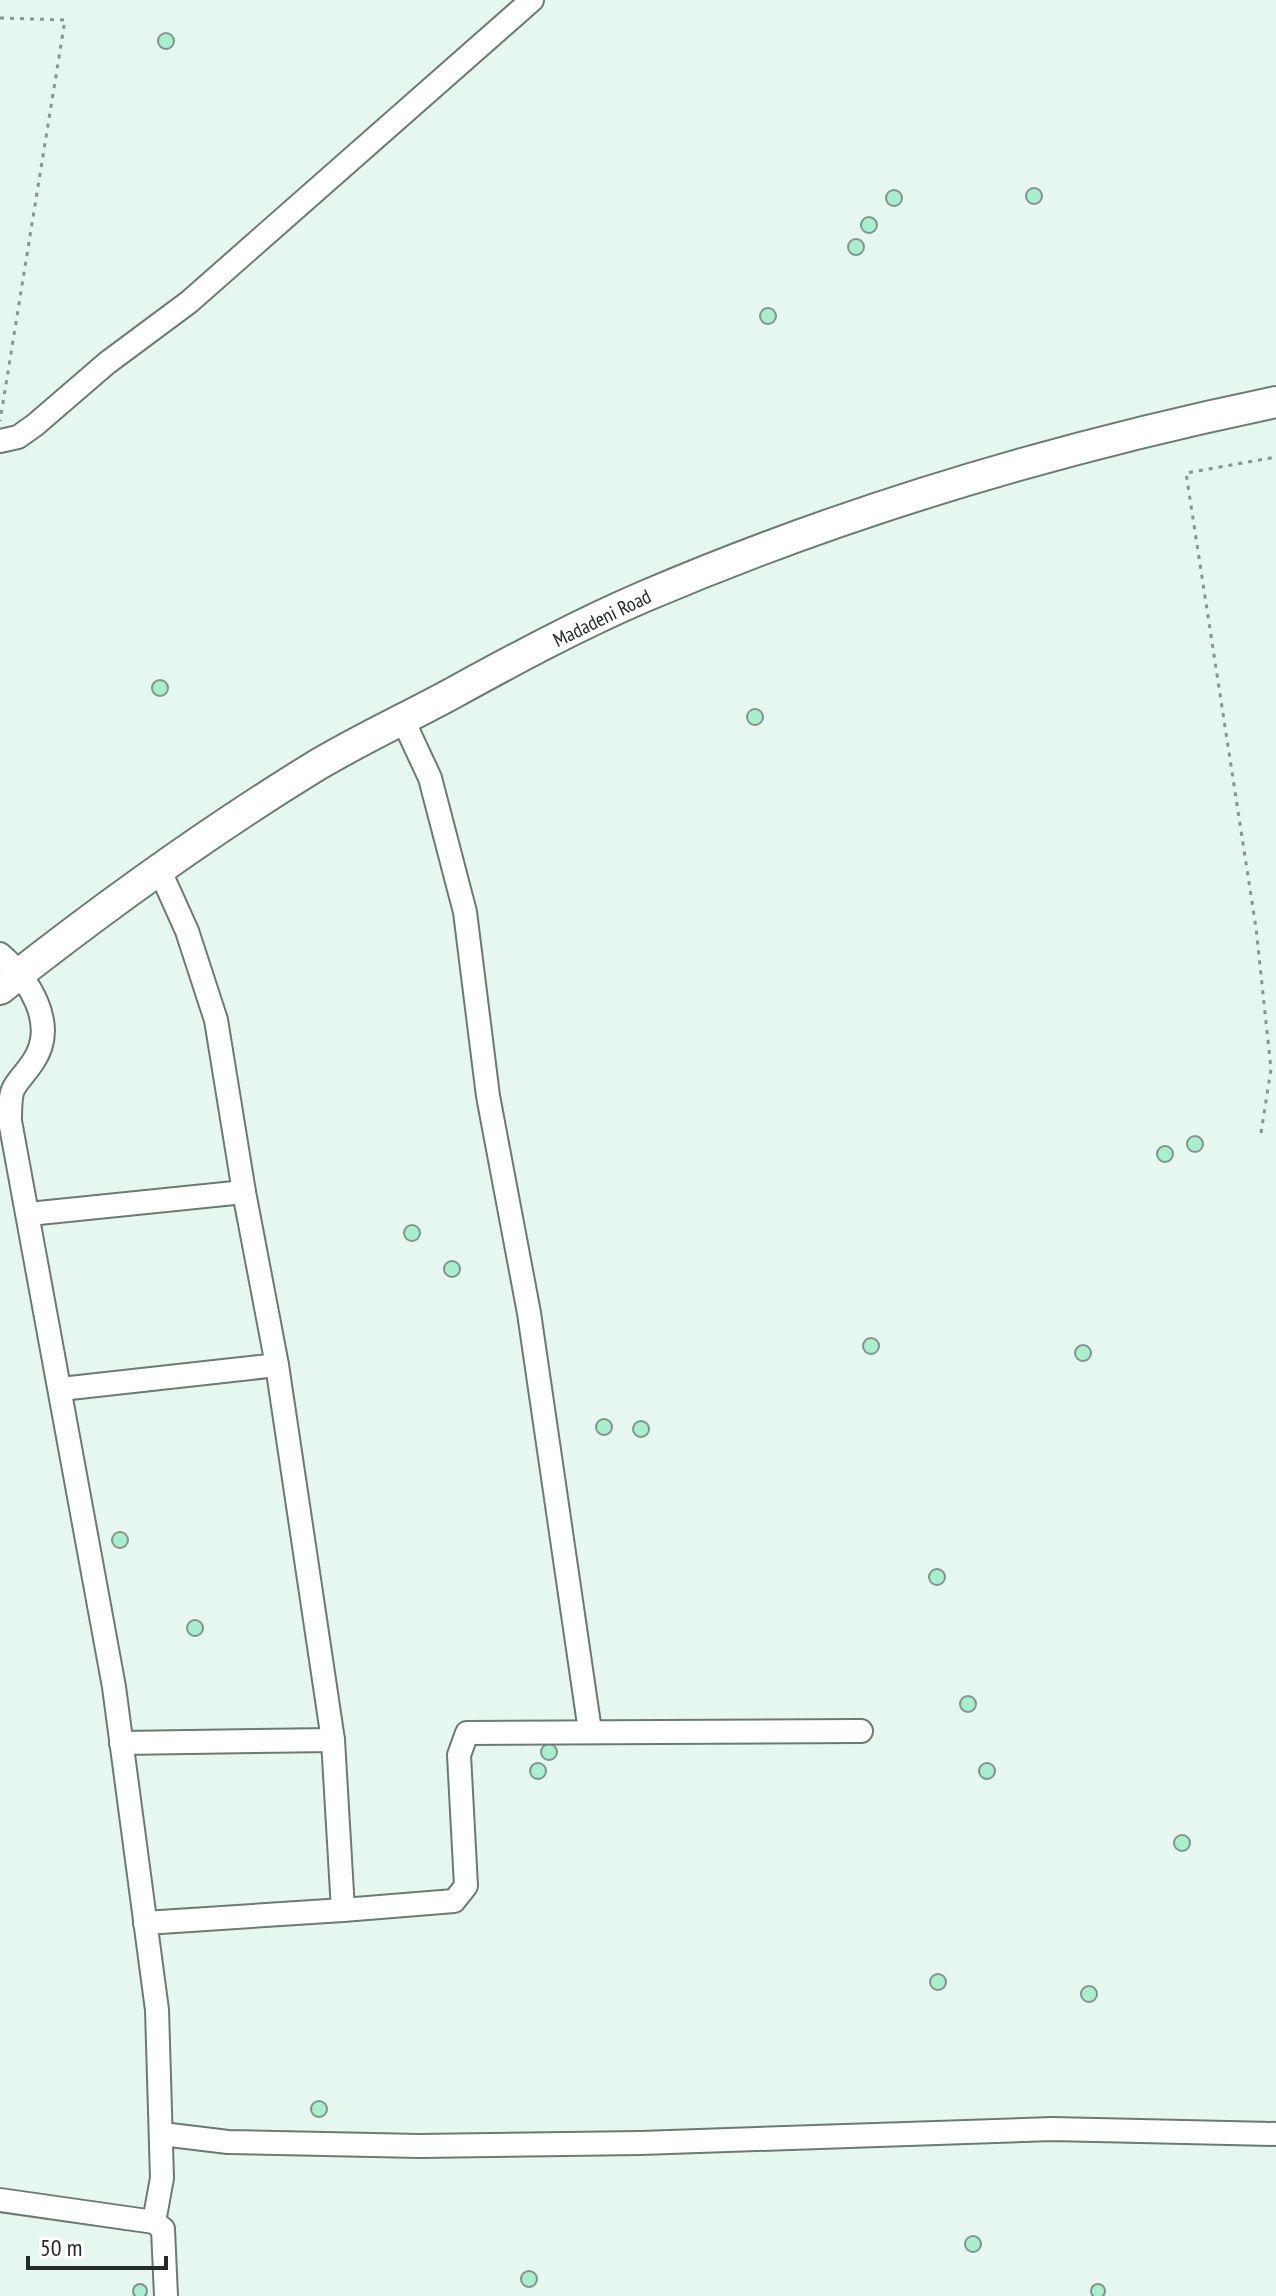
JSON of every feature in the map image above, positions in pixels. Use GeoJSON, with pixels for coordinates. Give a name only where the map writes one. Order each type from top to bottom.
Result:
{"type":"FeatureCollection","features":[{"type":"Feature","properties":{"kind":"street"},"geometry":{"type":"LineString","coordinates":[[0,441],[18,437],[35,425],[107,363],[189,302],[532,0]]}},
{"type":"Feature","properties":{"kind":"street","name":"Madadeni Road"},"geometry":{"type":"LineString","coordinates":[[7,971],[316,766],[641,598],[779,542],[925,493],[1066,453],[1276,402]]}},
{"type":"Feature","properties":{"kind":"street"},"geometry":{"type":"LineString","coordinates":[[403,720],[430,778],[465,912],[488,1096],[529,1313],[590,1731]]}},
{"type":"Feature","properties":{"kind":"street"},"geometry":{"type":"LineString","coordinates":[[160,871],[187,931],[216,1020],[277,1365],[333,1740],[343,1910]]}},
{"type":"Feature","properties":{"kind":"street"},"geometry":{"type":"LineString","coordinates":[[7,971],[41,1014],[41,1043],[34,1061],[5,1097],[61,1389],[121,1743],[157,2010],[162,2134],[160,2202],[154,2222]]}},
{"type":"Feature","properties":{"kind":"street"},"geometry":{"type":"LineString","coordinates":[[29,1214],[244,1192]]}},
{"type":"Feature","properties":{"kind":"street"},"geometry":{"type":"LineString","coordinates":[[61,1389],[277,1365]]}},
{"type":"Feature","properties":{"kind":"street"},"geometry":{"type":"LineString","coordinates":[[145,1923],[454,1901],[466,1886],[459,1755],[467,1733],[861,1731]]}},
{"type":"Feature","properties":{"kind":"street"},"geometry":{"type":"LineString","coordinates":[[121,1743],[333,1740]]}},
{"type":"Feature","properties":{"kind":"street"},"geometry":{"type":"LineString","coordinates":[[162,2134],[228,2142],[419,2146],[1052,2129],[1276,2134]]}},
{"type":"Feature","properties":{"kind":"street"},"geometry":{"type":"LineString","coordinates":[[0,2200],[154,2222],[163,2229],[166,2296]]}},
{"type":"Feature","properties":{"kind":"path"},"geometry":{"type":"LineString","coordinates":[[0,18],[65,20],[0,424]]}},
{"type":"Feature","properties":{"kind":"path"},"geometry":{"type":"LineString","coordinates":[[1261,1133],[1271,1069],[1256,928],[1186,473],[1276,457]]}},
{"type":"Feature","properties":{"kind":"building"},"geometry":{"type":"Polygon","coordinates":[[[166,33],[172,35],[172,47],[166,49],[160,47],[158,41],[160,35],[166,33]]]}},
{"type":"Feature","properties":{"kind":"building"},"geometry":{"type":"Polygon","coordinates":[[[1034,188],[1040,190],[1040,202],[1034,204],[1028,202],[1026,196],[1028,190],[1034,188]]]}},
{"type":"Feature","properties":{"kind":"building"},"geometry":{"type":"Polygon","coordinates":[[[894,190],[900,192],[900,204],[894,206],[888,204],[886,198],[888,192],[894,190]]]}},
{"type":"Feature","properties":{"kind":"building"},"geometry":{"type":"Polygon","coordinates":[[[869,217],[875,219],[875,231],[869,233],[863,231],[861,225],[863,219],[869,217]]]}},
{"type":"Feature","properties":{"kind":"building"},"geometry":{"type":"Polygon","coordinates":[[[856,239],[862,241],[862,253],[856,255],[850,253],[848,247],[850,241],[856,239]]]}},
{"type":"Feature","properties":{"kind":"building"},"geometry":{"type":"Polygon","coordinates":[[[768,308],[774,310],[774,322],[768,324],[762,322],[760,316],[762,310],[768,308]]]}},
{"type":"Feature","properties":{"kind":"building"},"geometry":{"type":"Polygon","coordinates":[[[160,680],[166,682],[166,694],[160,696],[154,694],[152,688],[154,682],[160,680]]]}},
{"type":"Feature","properties":{"kind":"building"},"geometry":{"type":"Polygon","coordinates":[[[755,709],[761,711],[761,723],[755,725],[749,723],[747,717],[749,711],[755,709]]]}},
{"type":"Feature","properties":{"kind":"building"},"geometry":{"type":"Polygon","coordinates":[[[1195,1136],[1201,1138],[1201,1150],[1195,1152],[1189,1150],[1187,1144],[1189,1138],[1195,1136]]]}},
{"type":"Feature","properties":{"kind":"building"},"geometry":{"type":"Polygon","coordinates":[[[1165,1146],[1171,1148],[1171,1160],[1165,1162],[1159,1160],[1157,1154],[1159,1148],[1165,1146]]]}},
{"type":"Feature","properties":{"kind":"building"},"geometry":{"type":"Polygon","coordinates":[[[412,1225],[418,1227],[418,1239],[412,1241],[406,1239],[404,1233],[406,1227],[412,1225]]]}},
{"type":"Feature","properties":{"kind":"building"},"geometry":{"type":"Polygon","coordinates":[[[452,1261],[458,1263],[458,1275],[452,1277],[446,1275],[444,1269],[446,1263],[452,1261]]]}},
{"type":"Feature","properties":{"kind":"building"},"geometry":{"type":"Polygon","coordinates":[[[871,1338],[877,1340],[877,1352],[871,1354],[865,1352],[863,1346],[865,1340],[871,1338]]]}},
{"type":"Feature","properties":{"kind":"building"},"geometry":{"type":"Polygon","coordinates":[[[1083,1345],[1089,1347],[1089,1359],[1083,1361],[1077,1359],[1075,1353],[1077,1347],[1083,1345]]]}},
{"type":"Feature","properties":{"kind":"building"},"geometry":{"type":"Polygon","coordinates":[[[604,1419],[610,1421],[610,1433],[604,1435],[598,1433],[596,1427],[598,1421],[604,1419]]]}},
{"type":"Feature","properties":{"kind":"building"},"geometry":{"type":"Polygon","coordinates":[[[641,1421],[647,1423],[647,1435],[641,1437],[635,1435],[633,1429],[635,1423],[641,1421]]]}},
{"type":"Feature","properties":{"kind":"building"},"geometry":{"type":"Polygon","coordinates":[[[120,1532],[126,1534],[126,1546],[120,1548],[114,1546],[112,1540],[114,1534],[120,1532]]]}},
{"type":"Feature","properties":{"kind":"building"},"geometry":{"type":"Polygon","coordinates":[[[937,1569],[943,1571],[943,1583],[937,1585],[931,1583],[929,1577],[931,1571],[937,1569]]]}},
{"type":"Feature","properties":{"kind":"building"},"geometry":{"type":"Polygon","coordinates":[[[195,1620],[201,1622],[201,1634],[195,1636],[189,1634],[187,1628],[189,1622],[195,1620]]]}},
{"type":"Feature","properties":{"kind":"building"},"geometry":{"type":"Polygon","coordinates":[[[968,1696],[974,1698],[974,1710],[968,1712],[962,1710],[960,1704],[962,1698],[968,1696]]]}},
{"type":"Feature","properties":{"kind":"building"},"geometry":{"type":"Polygon","coordinates":[[[549,1744],[555,1746],[555,1758],[549,1760],[543,1758],[541,1752],[543,1746],[549,1744]]]}},
{"type":"Feature","properties":{"kind":"building"},"geometry":{"type":"Polygon","coordinates":[[[538,1763],[544,1765],[544,1777],[538,1779],[532,1777],[530,1771],[532,1765],[538,1763]]]}},
{"type":"Feature","properties":{"kind":"building"},"geometry":{"type":"Polygon","coordinates":[[[987,1763],[993,1765],[993,1777],[987,1779],[981,1777],[979,1771],[981,1765],[987,1763]]]}},
{"type":"Feature","properties":{"kind":"building"},"geometry":{"type":"Polygon","coordinates":[[[1182,1835],[1188,1837],[1188,1849],[1182,1851],[1176,1849],[1174,1843],[1176,1837],[1182,1835]]]}},
{"type":"Feature","properties":{"kind":"building"},"geometry":{"type":"Polygon","coordinates":[[[938,1974],[944,1976],[944,1988],[938,1990],[932,1988],[930,1982],[932,1976],[938,1974]]]}},
{"type":"Feature","properties":{"kind":"building"},"geometry":{"type":"Polygon","coordinates":[[[1089,1986],[1095,1988],[1095,2000],[1089,2002],[1083,2000],[1081,1994],[1083,1988],[1089,1986]]]}},
{"type":"Feature","properties":{"kind":"building"},"geometry":{"type":"Polygon","coordinates":[[[319,2101],[325,2103],[325,2115],[319,2117],[313,2115],[311,2109],[313,2103],[319,2101]]]}},
{"type":"Feature","properties":{"kind":"building"},"geometry":{"type":"Polygon","coordinates":[[[973,2236],[979,2238],[979,2250],[973,2252],[967,2250],[965,2244],[967,2238],[973,2236]]]}},
{"type":"Feature","properties":{"kind":"building"},"geometry":{"type":"Polygon","coordinates":[[[529,2271],[535,2273],[535,2285],[529,2287],[523,2285],[521,2279],[523,2273],[529,2271]]]}},
{"type":"Feature","properties":{"kind":"building"},"geometry":{"type":"Polygon","coordinates":[[[140,2284],[147,2291],[140,2298],[133,2291],[140,2284]]]}},
{"type":"Feature","properties":{"kind":"building"},"geometry":{"type":"Polygon","coordinates":[[[1098,2284],[1105,2291],[1098,2298],[1091,2291],[1098,2284]]]}}]}
